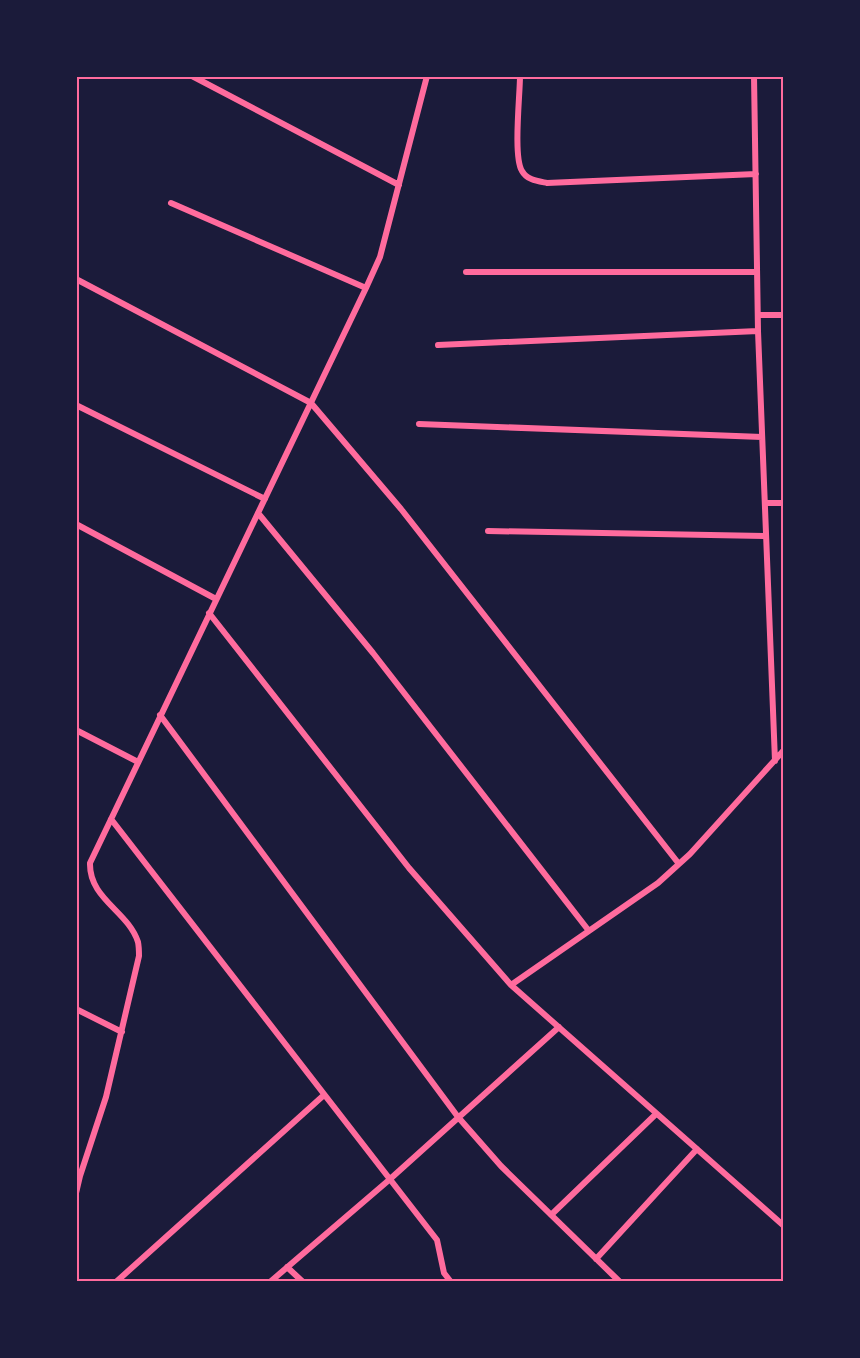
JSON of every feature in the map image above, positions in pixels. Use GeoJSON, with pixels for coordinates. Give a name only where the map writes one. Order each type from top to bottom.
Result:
{"type":"FeatureCollection","features":[{"type":"Feature","properties":{"kind":"street"},"geometry":{"type":"LineString","coordinates":[[192,76],[399,185]]}},
{"type":"Feature","properties":{"kind":"street"},"geometry":{"type":"LineString","coordinates":[[76,1193],[106,1096],[140,957],[138,943],[133,932],[93,885],[90,863],[380,256],[428,76]]}},
{"type":"Feature","properties":{"kind":"street"},"geometry":{"type":"LineString","coordinates":[[520,76],[518,157],[522,171],[531,180],[547,183],[756,174]]}},
{"type":"Feature","properties":{"kind":"street"},"geometry":{"type":"LineString","coordinates":[[754,76],[758,331],[775,761]]}},
{"type":"Feature","properties":{"kind":"street"},"geometry":{"type":"LineString","coordinates":[[171,203],[366,288]]}},
{"type":"Feature","properties":{"kind":"street"},"geometry":{"type":"LineString","coordinates":[[466,272],[757,272]]}},
{"type":"Feature","properties":{"kind":"street"},"geometry":{"type":"LineString","coordinates":[[76,279],[311,403],[401,509],[679,864]]}},
{"type":"Feature","properties":{"kind":"street"},"geometry":{"type":"LineString","coordinates":[[758,315],[783,315]]}},
{"type":"Feature","properties":{"kind":"street"},"geometry":{"type":"LineString","coordinates":[[438,345],[758,331]]}},
{"type":"Feature","properties":{"kind":"street"},"geometry":{"type":"LineString","coordinates":[[76,405],[265,499]]}},
{"type":"Feature","properties":{"kind":"street"},"geometry":{"type":"LineString","coordinates":[[420,424],[762,437]]}},
{"type":"Feature","properties":{"kind":"street"},"geometry":{"type":"LineString","coordinates":[[765,503],[783,503]]}},
{"type":"Feature","properties":{"kind":"street"},"geometry":{"type":"LineString","coordinates":[[258,513],[373,653],[589,931]]}},
{"type":"Feature","properties":{"kind":"street"},"geometry":{"type":"LineString","coordinates":[[76,524],[216,599]]}},
{"type":"Feature","properties":{"kind":"street"},"geometry":{"type":"LineString","coordinates":[[488,531],[766,536]]}},
{"type":"Feature","properties":{"kind":"street"},"geometry":{"type":"LineString","coordinates":[[209,614],[409,868],[511,985],[783,1227]]}},
{"type":"Feature","properties":{"kind":"street"},"geometry":{"type":"LineString","coordinates":[[160,715],[458,1117],[501,1166],[620,1281]]}},
{"type":"Feature","properties":{"kind":"street"},"geometry":{"type":"LineString","coordinates":[[76,730],[138,762]]}},
{"type":"Feature","properties":{"kind":"street"},"geometry":{"type":"LineString","coordinates":[[511,985],[658,883],[745,795],[783,750]]}},
{"type":"Feature","properties":{"kind":"street"},"geometry":{"type":"LineString","coordinates":[[111,819],[388,1180],[437,1240],[444,1273],[451,1281]]}},
{"type":"Feature","properties":{"kind":"street"},"geometry":{"type":"LineString","coordinates":[[76,1009],[122,1032]]}},
{"type":"Feature","properties":{"kind":"street"},"geometry":{"type":"LineString","coordinates":[[270,1281],[560,1027]]}},
{"type":"Feature","properties":{"kind":"street"},"geometry":{"type":"LineString","coordinates":[[116,1281],[324,1095]]}},
{"type":"Feature","properties":{"kind":"street"},"geometry":{"type":"LineString","coordinates":[[551,1215],[656,1114]]}},
{"type":"Feature","properties":{"kind":"street"},"geometry":{"type":"LineString","coordinates":[[596,1259],[697,1149]]}},
{"type":"Feature","properties":{"kind":"street"},"geometry":{"type":"LineString","coordinates":[[287,1267],[303,1281]]}}]}
